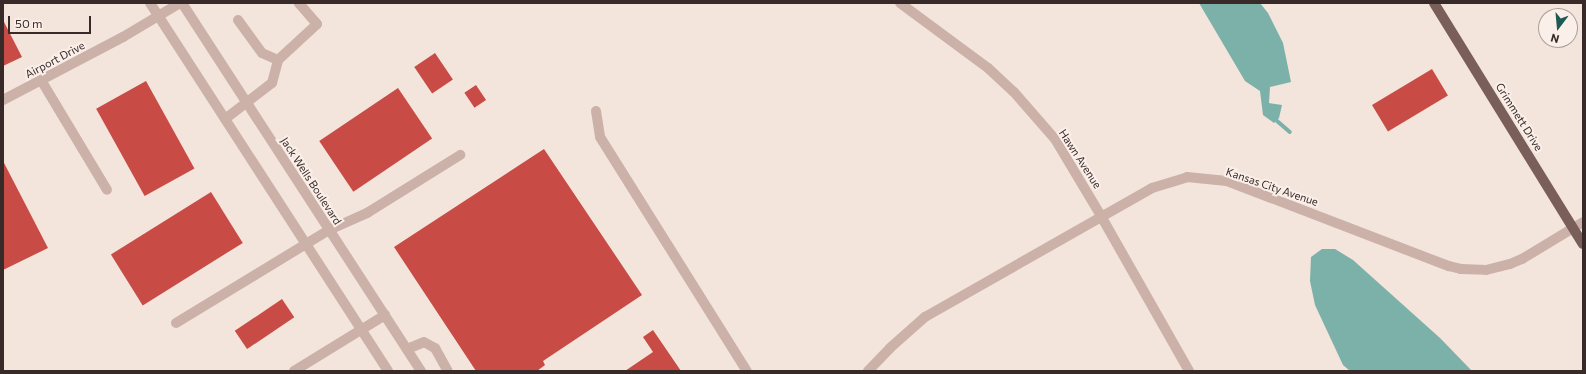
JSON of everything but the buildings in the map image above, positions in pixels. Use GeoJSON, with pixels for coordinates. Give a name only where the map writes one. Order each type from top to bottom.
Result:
{"type":"FeatureCollection","features":[{"type":"Feature","properties":{"kind":"main road","name":"Grimmett Drive"},"geometry":{"type":"LineString","coordinates":[[1434,3],[1583,244]]}},
{"type":"Feature","properties":{"kind":"street"},"geometry":{"type":"LineString","coordinates":[[150,3],[362,330],[386,370]]}},
{"type":"Feature","properties":{"kind":"street","name":"Airport Drive"},"geometry":{"type":"LineString","coordinates":[[3,100],[123,37],[181,3]]}},
{"type":"Feature","properties":{"kind":"street","name":"Jack Wells Boulevard"},"geometry":{"type":"LineString","coordinates":[[181,3],[421,371]]}},
{"type":"Feature","properties":{"kind":"street"},"geometry":{"type":"LineString","coordinates":[[225,119],[272,83],[278,60],[317,24],[299,3]]}},
{"type":"Feature","properties":{"kind":"street","name":"Hawn Avenue"},"geometry":{"type":"LineString","coordinates":[[900,3],[988,68],[1014,92],[1055,139],[1101,216],[1189,371]]}},
{"type":"Feature","properties":{"kind":"street"},"geometry":{"type":"LineString","coordinates":[[238,20],[262,53],[278,60]]}},
{"type":"Feature","properties":{"kind":"street"},"geometry":{"type":"LineString","coordinates":[[41,80],[107,190]]}},
{"type":"Feature","properties":{"kind":"street"},"geometry":{"type":"LineString","coordinates":[[596,111],[600,136],[747,371]]}},
{"type":"Feature","properties":{"kind":"street"},"geometry":{"type":"LineString","coordinates":[[176,324],[307,245],[329,230],[367,213],[460,155]]}},
{"type":"Feature","properties":{"kind":"street","name":"Kansas City Avenue"},"geometry":{"type":"LineString","coordinates":[[868,371],[890,348],[925,317],[1152,188],[1187,177],[1227,181],[1449,266],[1474,270],[1498,268],[1522,259],[1583,222]]}},
{"type":"Feature","properties":{"kind":"street"},"geometry":{"type":"LineString","coordinates":[[294,371],[385,315]]}},
{"type":"Feature","properties":{"kind":"street"},"geometry":{"type":"LineString","coordinates":[[407,349],[424,342],[435,348],[448,371]]}},
{"type":"Feature","properties":{"kind":"water"},"geometry":{"type":"Polygon","coordinates":[[[1199,3],[1260,3],[1268,13],[1283,43],[1291,82],[1270,87],[1269,103],[1282,105],[1279,118],[1274,123],[1263,115],[1260,91],[1245,81],[1199,3]]]}},
{"type":"Feature","properties":{"kind":"water"},"geometry":{"type":"Polygon","coordinates":[[[1322,249],[1335,249],[1353,260],[1440,338],[1472,371],[1350,371],[1343,365],[1315,305],[1310,281],[1311,257],[1322,249]]]}},
{"type":"Feature","properties":{"kind":"waterway"},"geometry":{"type":"LineString","coordinates":[[1274,118],[1290,132]]}}]}
